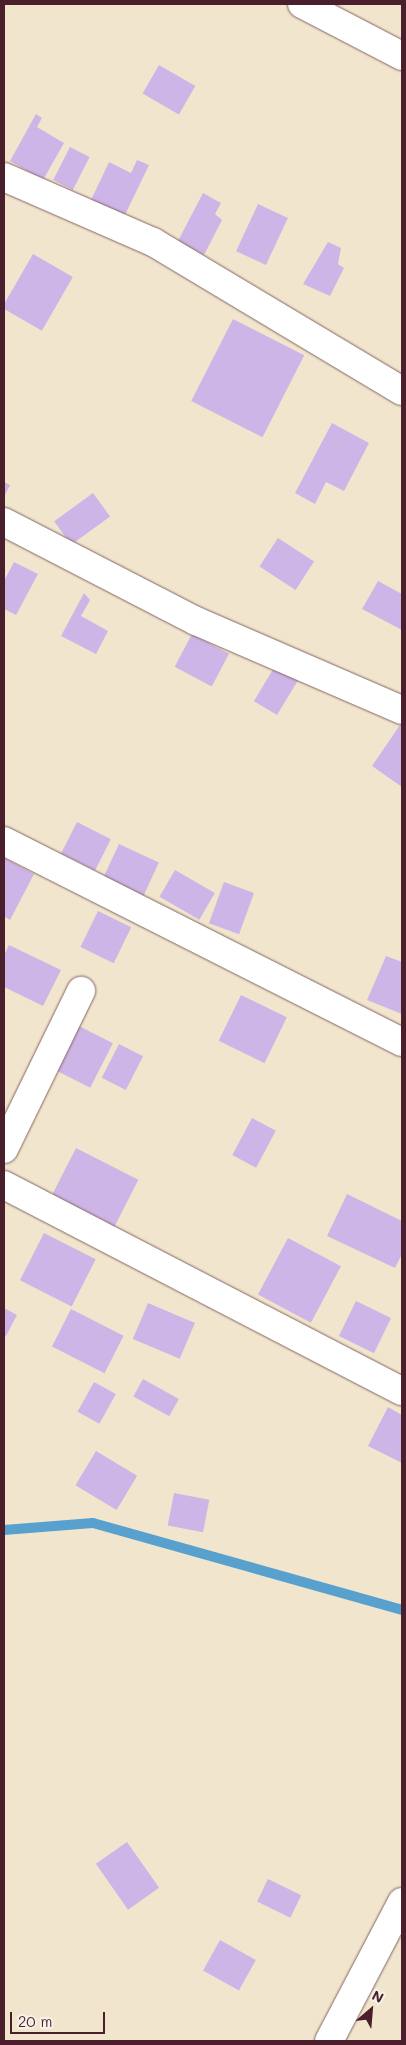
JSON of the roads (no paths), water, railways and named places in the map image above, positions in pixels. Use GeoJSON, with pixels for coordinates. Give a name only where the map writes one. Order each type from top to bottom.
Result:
{"type":"FeatureCollection","features":[{"type":"Feature","properties":{"kind":"street"},"geometry":{"type":"LineString","coordinates":[[302,4],[402,56]]}},
{"type":"Feature","properties":{"kind":"street"},"geometry":{"type":"LineString","coordinates":[[4,177],[153,242],[402,391]]}},
{"type":"Feature","properties":{"kind":"street"},"geometry":{"type":"LineString","coordinates":[[4,522],[196,621],[402,710]]}},
{"type":"Feature","properties":{"kind":"street"},"geometry":{"type":"LineString","coordinates":[[4,841],[402,1042]]}},
{"type":"Feature","properties":{"kind":"street"},"geometry":{"type":"LineString","coordinates":[[4,1149],[81,991]]}},
{"type":"Feature","properties":{"kind":"street"},"geometry":{"type":"LineString","coordinates":[[4,1185],[402,1391]]}},
{"type":"Feature","properties":{"kind":"street"},"geometry":{"type":"LineString","coordinates":[[330,2041],[402,1902]]}},
{"type":"Feature","properties":{"kind":"waterway"},"geometry":{"type":"LineString","coordinates":[[4,1530],[93,1523],[402,1610]]}}]}
